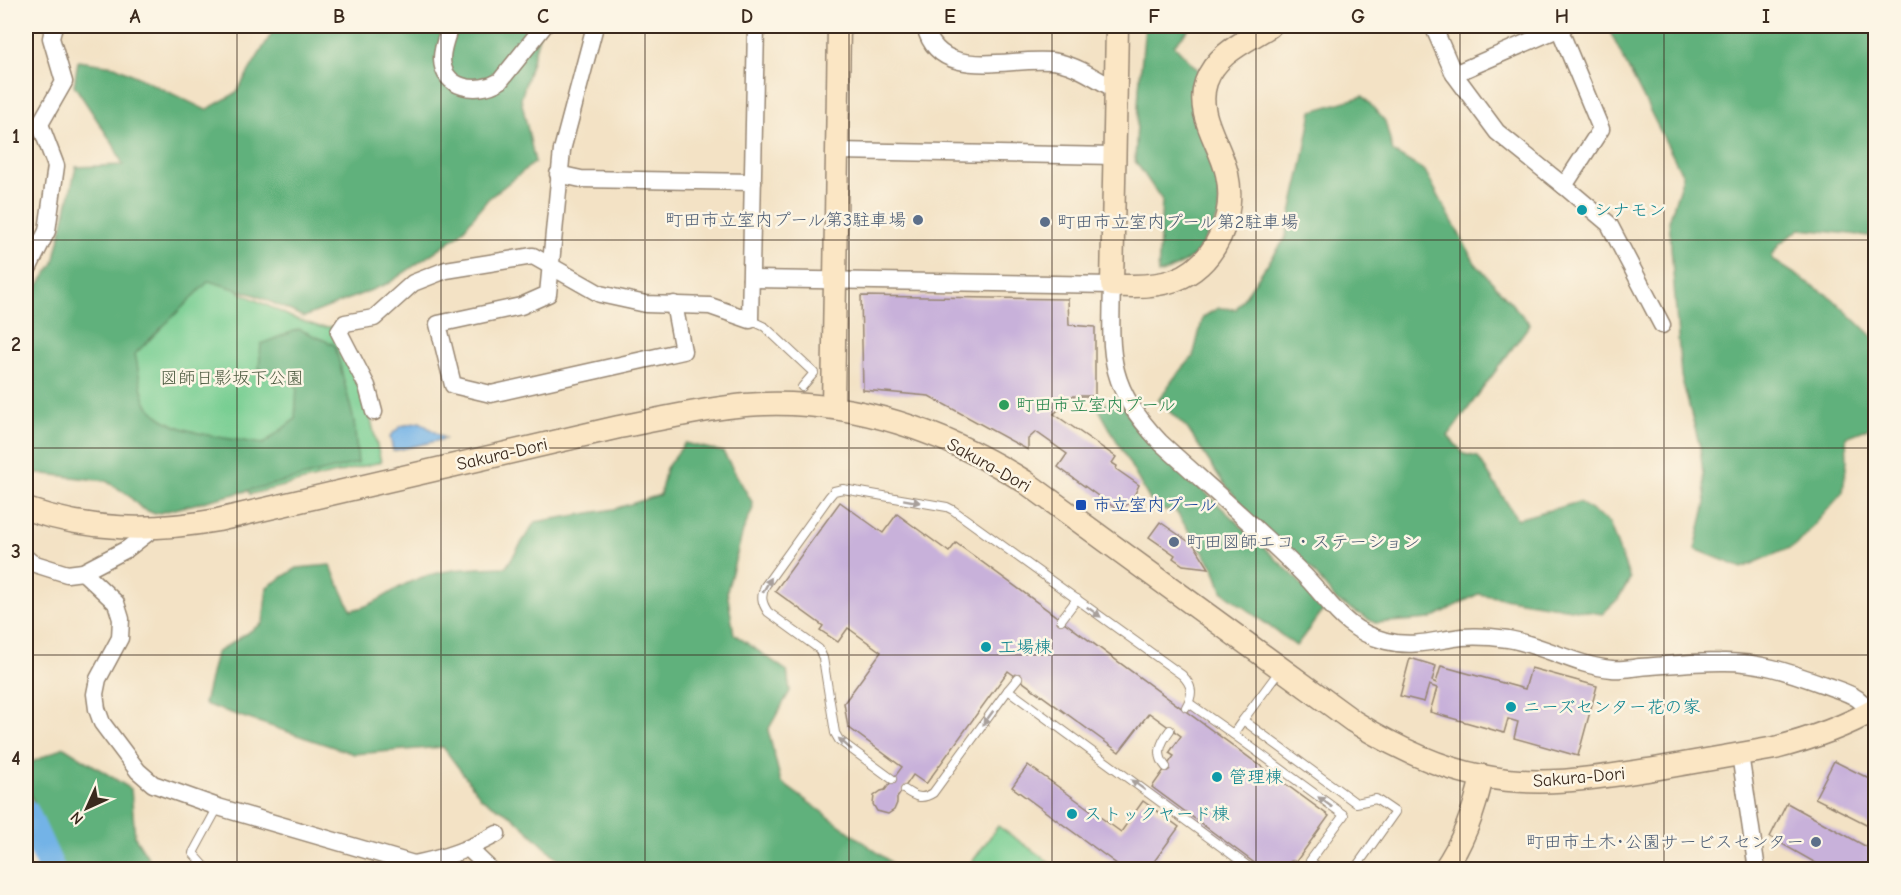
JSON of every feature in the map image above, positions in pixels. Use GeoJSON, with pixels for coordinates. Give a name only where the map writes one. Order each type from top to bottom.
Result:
{"type":"FeatureCollection","features":[{"type":"Feature","properties":{"kind":"street"},"geometry":{"type":"LineString","coordinates":[[26,270],[47,231],[56,166],[40,124],[64,82],[51,38],[54,26]]}},
{"type":"Feature","properties":{"kind":"street"},"geometry":{"type":"LineString","coordinates":[[450,26],[442,60],[445,71],[459,86],[479,89],[491,87],[500,81],[544,26]]}},
{"type":"Feature","properties":{"kind":"street"},"geometry":{"type":"LineString","coordinates":[[594,26],[562,150],[548,294],[521,306],[438,324],[453,385],[491,394],[683,351],[674,304]]}},
{"type":"Feature","properties":{"kind":"street"},"geometry":{"type":"LineString","coordinates":[[374,412],[368,386],[339,332],[345,323],[374,318],[413,284],[446,270],[533,256],[600,294],[646,304],[710,306],[750,320],[756,26]]}},
{"type":"Feature","properties":{"kind":"street"},"geometry":{"type":"LineString","coordinates":[[833,407],[839,26]]}},
{"type":"Feature","properties":{"kind":"street"},"geometry":{"type":"LineString","coordinates":[[925,26],[931,44],[941,53],[961,61],[987,64],[1029,60],[1059,62],[1074,67],[1116,90]]}},
{"type":"Feature","properties":{"kind":"street"},"geometry":{"type":"LineString","coordinates":[[1117,26],[1111,341],[1113,359],[1123,392],[1131,407],[1160,442],[1302,572],[1350,626],[1378,639],[1410,645],[1463,637],[1510,640],[1585,664],[1613,669],[1722,662],[1767,666],[1849,694],[1860,699],[1874,714]]}},
{"type":"Feature","properties":{"kind":"street"},"geometry":{"type":"LineString","coordinates":[[751,279],[1153,286],[1177,279],[1209,254],[1221,236],[1228,215],[1229,193],[1226,172],[1206,119],[1203,102],[1206,82],[1215,65],[1232,49],[1270,26]]}},
{"type":"Feature","properties":{"kind":"street"},"geometry":{"type":"LineString","coordinates":[[1433,26],[1454,74],[1497,132],[1609,224],[1662,326]]}},
{"type":"Feature","properties":{"kind":"street"},"geometry":{"type":"LineString","coordinates":[[1454,74],[1562,27],[1601,129],[1564,186]]}},
{"type":"Feature","properties":{"kind":"street"},"geometry":{"type":"LineString","coordinates":[[837,151],[1114,156]]}},
{"type":"Feature","properties":{"kind":"street"},"geometry":{"type":"LineString","coordinates":[[558,174],[581,179],[753,182]]}},
{"type":"Feature","properties":{"kind":"street","name":"Sakura-Dori"},"geometry":{"type":"LineString","coordinates":[[26,509],[52,518],[93,525],[153,529],[185,526],[684,414],[747,405],[786,404],[833,407],[906,425],[960,446],[996,464],[1024,481],[1353,721],[1380,738],[1436,763],[1482,776],[1539,782],[1569,781],[1740,754],[1799,742],[1874,714]]}},
{"type":"Feature","properties":{"kind":"street"},"geometry":{"type":"LineString","coordinates":[[26,558],[32,563],[67,574],[83,572],[127,549],[153,529]]}},
{"type":"Feature","properties":{"kind":"street"},"geometry":{"type":"LineString","coordinates":[[83,572],[116,603],[121,619],[120,638],[98,679],[95,694],[97,709],[102,723],[138,771],[153,784],[218,807],[414,864],[439,860],[470,849],[497,834]]}},
{"type":"Feature","properties":{"kind":"street"},"geometry":{"type":"LineString","coordinates":[[1740,754],[1757,870]]}},
{"type":"Feature","properties":{"kind":"street"},"geometry":{"type":"LineString","coordinates":[[1444,870],[1458,848],[1465,831],[1478,796],[1482,776]]}},
{"type":"Feature","properties":{"kind":"street"},"geometry":{"type":"LineString","coordinates":[[470,849],[491,870]]}},
{"type":"Feature","properties":{"kind":"lane"},"geometry":{"type":"LineString","coordinates":[[750,320],[765,327],[814,373],[802,387]]}},
{"type":"Feature","properties":{"kind":"lane"},"geometry":{"type":"LineString","coordinates":[[892,779],[839,740],[835,733],[824,658],[819,649],[768,612],[762,604],[761,595],[765,586],[834,491],[843,489],[947,507],[1182,675],[1190,683],[1192,690],[1187,705],[1233,734],[1344,815],[1310,861],[1322,870]]}},
{"type":"Feature","properties":{"kind":"lane"},"geometry":{"type":"LineString","coordinates":[[1061,620],[1077,599]]}},
{"type":"Feature","properties":{"kind":"lane"},"geometry":{"type":"LineString","coordinates":[[1233,734],[1281,669]]}},
{"type":"Feature","properties":{"kind":"lane"},"geometry":{"type":"LineString","coordinates":[[905,790],[920,798],[933,793],[1018,678]]}},
{"type":"Feature","properties":{"kind":"lane"},"geometry":{"type":"LineString","coordinates":[[1008,690],[1253,870]]}},
{"type":"Feature","properties":{"kind":"lane"},"geometry":{"type":"LineString","coordinates":[[1243,720],[1356,803],[1376,799],[1395,812],[1354,870]]}},
{"type":"Feature","properties":{"kind":"lane"},"geometry":{"type":"LineString","coordinates":[[1166,767],[1161,762],[1159,754],[1160,745],[1170,730]]}},
{"type":"Feature","properties":{"kind":"lane"},"geometry":{"type":"LineString","coordinates":[[208,870],[193,853],[218,807]]}},
{"type":"Feature","properties":{"kind":"green space"},"geometry":{"type":"Polygon","coordinates":[[[276,26],[542,26],[521,99],[535,162],[488,199],[459,235],[389,283],[304,317],[255,295],[209,281],[135,354],[145,400],[156,414],[184,429],[263,444],[295,419],[297,386],[259,369],[261,344],[299,329],[335,345],[354,421],[358,463],[155,514],[141,508],[127,494],[106,481],[28,472],[26,303],[54,263],[76,167],[123,165],[113,144],[74,85],[78,61],[115,66],[206,110],[236,93],[276,26]]]}},
{"type":"Feature","properties":{"kind":"green space"},"geometry":{"type":"Polygon","coordinates":[[[1145,26],[1192,26],[1174,45],[1200,72],[1192,108],[1220,184],[1218,217],[1196,255],[1158,274],[1162,200],[1135,161],[1145,26]]]}},
{"type":"Feature","properties":{"kind":"green space"},"geometry":{"type":"Polygon","coordinates":[[[1607,26],[1875,26],[1875,232],[1869,236],[1800,229],[1779,244],[1772,256],[1773,260],[1832,298],[1875,339],[1875,426],[1846,437],[1847,460],[1843,492],[1797,545],[1742,568],[1695,549],[1706,503],[1700,447],[1681,376],[1669,221],[1683,176],[1607,26]]]}},
{"type":"Feature","properties":{"kind":"green space"},"geometry":{"type":"Polygon","coordinates":[[[1363,96],[1385,121],[1393,152],[1425,171],[1475,263],[1530,324],[1448,436],[1464,454],[1478,457],[1517,519],[1579,502],[1609,523],[1630,579],[1618,599],[1602,614],[1478,594],[1430,619],[1375,623],[1337,601],[1309,566],[1260,527],[1222,481],[1187,428],[1158,401],[1193,357],[1203,317],[1218,308],[1236,309],[1285,239],[1312,111],[1363,96]]]}},
{"type":"Feature","properties":{"kind":"green space","name":"図師日影坂下公園"},"geometry":{"type":"Polygon","coordinates":[[[213,260],[241,293],[293,318],[320,327],[334,327],[361,378],[381,462],[250,494],[236,462],[132,420],[125,348],[213,260]]]}},
{"type":"Feature","properties":{"kind":"green space"},"geometry":{"type":"Polygon","coordinates":[[[1109,400],[1119,400],[1136,427],[1295,577],[1324,609],[1296,646],[1222,591],[1215,570],[1175,510],[1161,510],[1151,502],[1096,404],[1109,404],[1109,400]]]}},
{"type":"Feature","properties":{"kind":"green space"},"geometry":{"type":"Polygon","coordinates":[[[685,443],[723,452],[752,502],[753,508],[743,531],[727,591],[734,634],[787,671],[790,691],[768,730],[781,782],[896,866],[895,869],[566,869],[512,816],[482,799],[443,747],[354,754],[204,704],[216,653],[263,623],[267,587],[297,568],[330,565],[351,610],[367,606],[422,577],[457,570],[506,567],[535,522],[614,509],[660,495],[666,468],[685,443]]]}},
{"type":"Feature","properties":{"kind":"green space"},"geometry":{"type":"Polygon","coordinates":[[[64,747],[131,789],[135,837],[155,869],[64,869],[26,785],[26,765],[64,747]]]}},
{"type":"Feature","properties":{"kind":"green space"},"geometry":{"type":"Polygon","coordinates":[[[998,826],[1059,869],[967,869],[998,826]]]}},
{"type":"Feature","properties":{"kind":"water"},"geometry":{"type":"Polygon","coordinates":[[[420,422],[445,439],[393,451],[390,436],[401,426],[420,422]]]}},
{"type":"Feature","properties":{"kind":"building","name":"町田市立室内プール"},"geometry":{"type":"Polygon","coordinates":[[[861,296],[1068,299],[1069,325],[1095,327],[1095,396],[1072,396],[1054,414],[1116,457],[1112,463],[1117,466],[1116,469],[1139,485],[1132,500],[1119,511],[1058,467],[1067,454],[1036,432],[1028,439],[1028,450],[929,396],[863,390],[861,296]]]}},
{"type":"Feature","properties":{"kind":"building","name":"工場棟"},"geometry":{"type":"Polygon","coordinates":[[[840,502],[883,533],[897,514],[949,552],[956,543],[1329,816],[1290,870],[1264,870],[1152,787],[1174,756],[1169,753],[1181,736],[1149,713],[1119,752],[1008,671],[926,784],[913,775],[897,798],[894,810],[888,814],[877,811],[873,804],[874,796],[885,790],[902,767],[848,727],[844,703],[881,652],[848,628],[838,642],[820,630],[823,626],[775,591],[840,502]]]}},
{"type":"Feature","properties":{"kind":"building"},"geometry":{"type":"Polygon","coordinates":[[[1160,522],[1195,546],[1209,568],[1183,565],[1173,558],[1175,555],[1149,537],[1160,522]]]}},
{"type":"Feature","properties":{"kind":"building","name":"ニーズセンター花の家"},"geometry":{"type":"Polygon","coordinates":[[[1410,658],[1436,666],[1432,681],[1436,683],[1441,666],[1525,689],[1531,668],[1597,686],[1578,756],[1514,738],[1518,722],[1508,719],[1504,733],[1430,712],[1437,688],[1429,685],[1424,702],[1400,696],[1410,658]]]}},
{"type":"Feature","properties":{"kind":"building"},"geometry":{"type":"Polygon","coordinates":[[[1834,761],[1876,782],[1876,829],[1815,798],[1834,761]]]}},
{"type":"Feature","properties":{"kind":"building","name":"ストックヤード棟"},"geometry":{"type":"Polygon","coordinates":[[[1028,765],[1121,832],[1143,801],[1179,827],[1148,870],[1125,870],[1012,787],[1028,765]]]}},
{"type":"Feature","properties":{"kind":"building"},"geometry":{"type":"Polygon","coordinates":[[[1787,803],[1876,852],[1876,870],[1828,870],[1770,837],[1787,803]]]}},
{"type":"Feature","properties":{"kind":"waterway"},"geometry":{"type":"LineString","coordinates":[[26,813],[52,870]]}},
{"type":"Feature","properties":{"kind":"place","name":"シナモン"},"geometry":{"type":"Point","coordinates":[1582,210]}},
{"type":"Feature","properties":{"kind":"place","name":"町田市立室内プール第3駐車場"},"geometry":{"type":"Point","coordinates":[918,220]}},
{"type":"Feature","properties":{"kind":"place","name":"町田市立室内プール第2駐車場"},"geometry":{"type":"Point","coordinates":[1045,222]}},
{"type":"Feature","properties":{"kind":"place","name":"町田市立室内プール"},"geometry":{"type":"Point","coordinates":[1004,405]}},
{"type":"Feature","properties":{"kind":"place","name":"市立室内プール"},"geometry":{"type":"Point","coordinates":[1081,505]}},
{"type":"Feature","properties":{"kind":"place","name":"町田図師エコ・ステーション"},"geometry":{"type":"Point","coordinates":[1174,542]}},
{"type":"Feature","properties":{"kind":"place","name":"工場棟"},"geometry":{"type":"Point","coordinates":[986,647]}},
{"type":"Feature","properties":{"kind":"place","name":"ニーズセンター花の家"},"geometry":{"type":"Point","coordinates":[1511,707]}},
{"type":"Feature","properties":{"kind":"place","name":"管理棟"},"geometry":{"type":"Point","coordinates":[1217,777]}},
{"type":"Feature","properties":{"kind":"place","name":"ストックヤード棟"},"geometry":{"type":"Point","coordinates":[1072,814]}},
{"type":"Feature","properties":{"kind":"place","name":"町田市土木･公園サービスセンター"},"geometry":{"type":"Point","coordinates":[1816,842]}}]}
